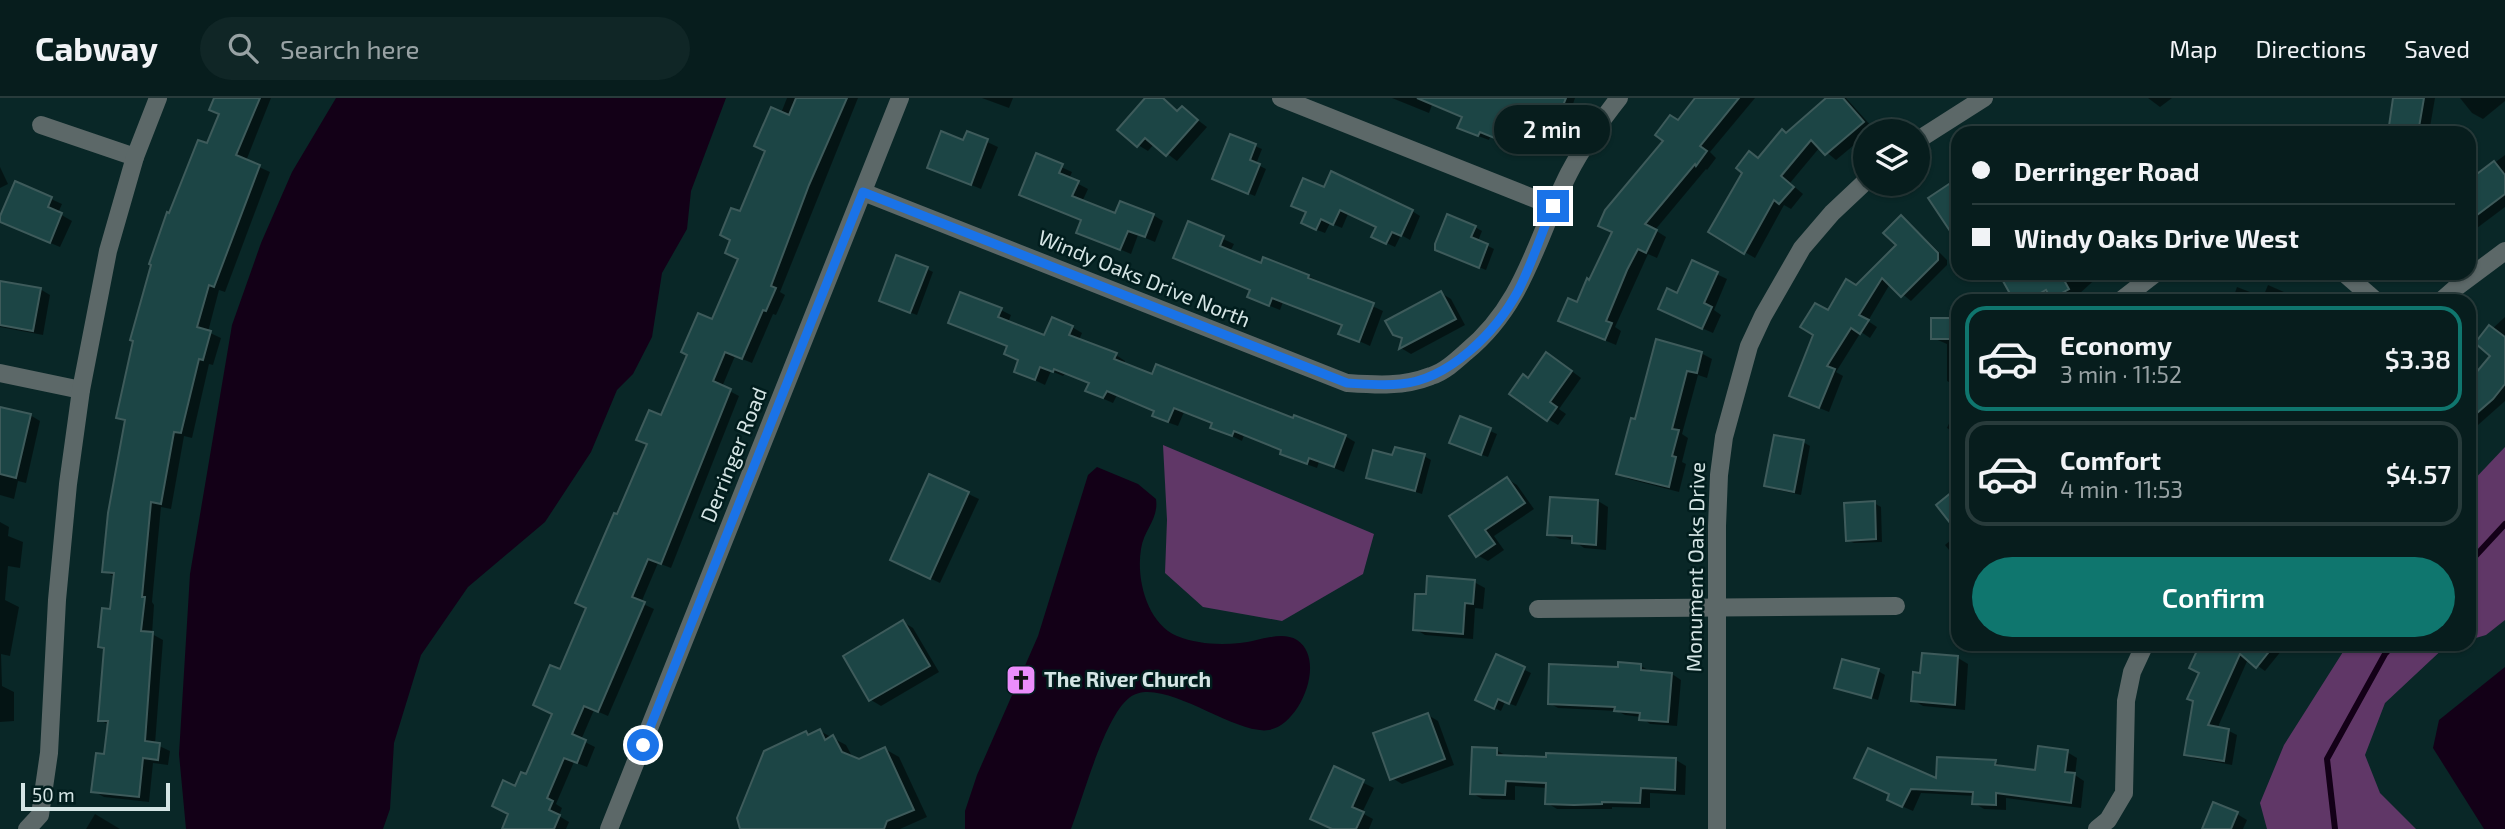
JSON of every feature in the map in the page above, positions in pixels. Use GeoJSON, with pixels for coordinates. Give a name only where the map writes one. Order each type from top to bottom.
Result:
{"type":"FeatureCollection","features":[{"type":"Feature","properties":{"kind":"street"},"geometry":{"type":"LineString","coordinates":[[27,829],[40,815],[49,753],[61,558],[81,390],[108,251],[135,157],[158,98]]}},
{"type":"Feature","properties":{"kind":"street","name":"Derringer Road"},"geometry":{"type":"LineString","coordinates":[[609,829],[900,98]]}},
{"type":"Feature","properties":{"kind":"street"},"geometry":{"type":"LineString","coordinates":[[1281,98],[1553,206],[1589,137],[1619,98]]}},
{"type":"Feature","properties":{"kind":"street"},"geometry":{"type":"LineString","coordinates":[[1930,132],[1984,98]]}},
{"type":"Feature","properties":{"kind":"street"},"geometry":{"type":"LineString","coordinates":[[41,125],[135,157]]}},
{"type":"Feature","properties":{"kind":"street","name":"Windy Oaks Drive North"},"geometry":{"type":"LineString","coordinates":[[863,192],[1347,383],[1402,384],[1434,376],[1479,342],[1517,292],[1553,206]]}},
{"type":"Feature","properties":{"kind":"street","name":"Monument Oaks Drive"},"geometry":{"type":"LineString","coordinates":[[1717,829],[1716,609],[1719,475],[1724,438],[1749,346],[1802,248],[1853,193]]}},
{"type":"Feature","properties":{"kind":"street"},"geometry":{"type":"LineString","coordinates":[[2476,274],[2505,251]]}},
{"type":"Feature","properties":{"kind":"street"},"geometry":{"type":"LineString","coordinates":[[2129,294],[2147,280]]}},
{"type":"Feature","properties":{"kind":"street"},"geometry":{"type":"LineString","coordinates":[[2352,280],[2368,294]]}},
{"type":"Feature","properties":{"kind":"street"},"geometry":{"type":"LineString","coordinates":[[2450,294],[2468,280]]}},
{"type":"Feature","properties":{"kind":"street"},"geometry":{"type":"LineString","coordinates":[[0,373],[81,390]]}},
{"type":"Feature","properties":{"kind":"street"},"geometry":{"type":"LineString","coordinates":[[1538,609],[1896,606]]}},
{"type":"Feature","properties":{"kind":"street"},"geometry":{"type":"LineString","coordinates":[[2103,824],[2124,793],[2126,701],[2132,672],[2142,651]]}},
{"type":"Feature","properties":{"kind":"shaded area"},"geometry":{"type":"Polygon","coordinates":[[[336,98],[726,98],[691,191],[687,229],[662,273],[652,337],[633,374],[617,390],[591,452],[545,522],[468,587],[421,655],[394,743],[390,809],[383,829],[186,829],[179,754],[190,574],[232,325],[261,243],[292,172],[336,98]]]}},
{"type":"Feature","properties":{"kind":"shaded area"},"geometry":{"type":"Polygon","coordinates":[[[1163,445],[1374,534],[1363,574],[1282,621],[1203,607],[1165,573],[1167,520],[1163,445]]]}},
{"type":"Feature","properties":{"kind":"shaded area"},"geometry":{"type":"Polygon","coordinates":[[[2505,447],[2505,620],[2486,635],[2476,638],[2476,478],[2505,447]]]}},
{"type":"Feature","properties":{"kind":"shaded area"},"geometry":{"type":"Polygon","coordinates":[[[1097,467],[1138,484],[1156,499],[1155,512],[1141,549],[1140,573],[1146,599],[1158,621],[1177,636],[1216,644],[1291,637],[1306,649],[1310,662],[1306,691],[1291,717],[1280,726],[1269,730],[1237,724],[1159,693],[1142,692],[1129,698],[1111,723],[1095,759],[1071,829],[965,829],[965,811],[977,775],[1038,636],[1088,475],[1097,467]]]}},
{"type":"Feature","properties":{"kind":"shaded area"},"geometry":{"type":"Polygon","coordinates":[[[2344,651],[2441,651],[2385,703],[2365,755],[2380,793],[2416,829],[2267,829],[2260,803],[2284,745],[2344,651]]]}},
{"type":"Feature","properties":{"kind":"shaded area"},"geometry":{"type":"Polygon","coordinates":[[[2505,667],[2505,829],[2484,829],[2433,748],[2439,720],[2505,667]]]}},
{"type":"Feature","properties":{"kind":"building"},"geometry":{"type":"Polygon","coordinates":[[[214,98],[260,98],[236,155],[260,165],[214,287],[209,285],[197,327],[211,331],[203,360],[199,359],[181,433],[174,432],[161,504],[151,502],[141,631],[153,632],[145,741],[160,743],[158,760],[143,758],[139,797],[91,792],[96,753],[104,754],[108,721],[98,721],[104,648],[98,647],[102,608],[110,609],[114,573],[102,572],[108,513],[125,420],[116,418],[133,341],[130,340],[151,265],[149,264],[167,212],[169,213],[198,140],[207,143],[219,114],[209,110],[214,98]]]}},
{"type":"Feature","properties":{"kind":"building"},"geometry":{"type":"Polygon","coordinates":[[[796,98],[847,98],[809,185],[771,286],[776,288],[766,311],[763,310],[742,359],[725,352],[713,381],[731,389],[661,564],[648,559],[632,597],[645,602],[598,712],[584,706],[572,734],[586,740],[577,763],[564,758],[547,798],[553,801],[549,810],[560,815],[554,829],[502,829],[508,814],[492,806],[503,780],[515,786],[521,772],[526,774],[552,714],[533,705],[550,665],[560,669],[586,608],[575,603],[647,444],[636,440],[649,410],[661,415],[687,355],[681,352],[698,313],[712,319],[738,259],[725,253],[730,240],[720,235],[731,208],[740,211],[765,151],[754,146],[771,107],[789,115],[796,98]]]}},
{"type":"Feature","properties":{"kind":"building"},"geometry":{"type":"Polygon","coordinates":[[[1145,98],[1163,98],[1177,111],[1182,106],[1198,120],[1166,156],[1145,138],[1137,147],[1117,130],[1145,98]]]}},
{"type":"Feature","properties":{"kind":"building"},"geometry":{"type":"Polygon","coordinates":[[[1417,98],[1566,98],[1546,149],[1517,138],[1514,146],[1480,132],[1478,136],[1457,128],[1462,117],[1417,98]]]}},
{"type":"Feature","properties":{"kind":"building"},"geometry":{"type":"Polygon","coordinates":[[[1695,98],[1739,98],[1700,146],[1707,151],[1696,166],[1695,164],[1645,224],[1657,230],[1646,253],[1638,249],[1627,270],[1606,321],[1612,323],[1605,340],[1558,321],[1568,298],[1577,302],[1612,232],[1598,226],[1605,210],[1663,141],[1655,135],[1670,115],[1678,120],[1695,98]]]}},
{"type":"Feature","properties":{"kind":"building"},"geometry":{"type":"Polygon","coordinates":[[[1826,98],[1843,98],[1861,119],[1853,119],[1853,131],[1825,155],[1811,140],[1781,176],[1794,187],[1779,204],[1774,200],[1744,254],[1708,232],[1742,173],[1736,168],[1749,151],[1758,158],[1782,129],[1786,133],[1826,98]]]}},
{"type":"Feature","properties":{"kind":"building"},"geometry":{"type":"Polygon","coordinates":[[[2393,98],[2424,98],[2419,126],[2389,126],[2393,98]]]}},
{"type":"Feature","properties":{"kind":"building"},"geometry":{"type":"Polygon","coordinates":[[[941,131],[963,140],[967,131],[988,139],[971,185],[927,168],[941,131]]]}},
{"type":"Feature","properties":{"kind":"building"},"geometry":{"type":"Polygon","coordinates":[[[1230,134],[1256,144],[1250,160],[1260,164],[1248,194],[1212,179],[1230,134]]]}},
{"type":"Feature","properties":{"kind":"building"},"geometry":{"type":"Polygon","coordinates":[[[1036,153],[1063,164],[1059,173],[1079,181],[1072,196],[1115,213],[1120,201],[1154,214],[1145,237],[1128,231],[1120,250],[1076,233],[1081,220],[1019,195],[1036,153]]]}},
{"type":"Feature","properties":{"kind":"building"},"geometry":{"type":"Polygon","coordinates":[[[2494,161],[2505,175],[2505,194],[2476,216],[2476,175],[2494,161]]]}},
{"type":"Feature","properties":{"kind":"building"},"geometry":{"type":"Polygon","coordinates":[[[1331,171],[1413,210],[1401,236],[1392,232],[1386,244],[1371,237],[1376,227],[1340,210],[1333,225],[1321,219],[1316,230],[1301,223],[1306,212],[1291,206],[1303,178],[1324,187],[1331,171]]]}},
{"type":"Feature","properties":{"kind":"building"},"geometry":{"type":"Polygon","coordinates":[[[15,181],[52,197],[48,207],[62,213],[50,243],[0,222],[15,181]]]}},
{"type":"Feature","properties":{"kind":"building"},"geometry":{"type":"Polygon","coordinates":[[[1951,183],[1951,232],[1928,198],[1951,183]]]}},
{"type":"Feature","properties":{"kind":"building"},"geometry":{"type":"Polygon","coordinates":[[[1447,214],[1476,226],[1471,237],[1488,244],[1479,268],[1435,250],[1447,214]]]}},
{"type":"Feature","properties":{"kind":"building"},"geometry":{"type":"Polygon","coordinates":[[[1901,215],[1938,253],[1938,260],[1901,297],[1882,278],[1859,315],[1869,320],[1860,334],[1851,328],[1827,366],[1835,369],[1819,408],[1789,396],[1813,335],[1800,327],[1815,303],[1828,310],[1846,279],[1856,285],[1896,245],[1883,233],[1901,215]]]}},
{"type":"Feature","properties":{"kind":"building"},"geometry":{"type":"Polygon","coordinates":[[[1188,221],[1224,236],[1220,246],[1261,263],[1263,257],[1309,275],[1308,278],[1374,303],[1359,342],[1338,334],[1342,325],[1272,298],[1269,306],[1247,297],[1250,290],[1173,258],[1188,221]]]}},
{"type":"Feature","properties":{"kind":"building"},"geometry":{"type":"Polygon","coordinates":[[[896,255],[928,267],[910,313],[879,301],[896,255]]]}},
{"type":"Feature","properties":{"kind":"building"},"geometry":{"type":"Polygon","coordinates":[[[1692,260],[1718,272],[1704,303],[1712,307],[1702,329],[1658,309],[1667,288],[1677,293],[1692,260]]]}},
{"type":"Feature","properties":{"kind":"building"},"geometry":{"type":"Polygon","coordinates":[[[2064,280],[2069,289],[2060,294],[2048,294],[2046,290],[2039,294],[2010,294],[2003,281],[2064,280]]]}},
{"type":"Feature","properties":{"kind":"building"},"geometry":{"type":"Polygon","coordinates":[[[0,281],[41,288],[33,331],[0,325],[0,281]]]}},
{"type":"Feature","properties":{"kind":"building"},"geometry":{"type":"Polygon","coordinates":[[[1441,291],[1456,319],[1399,349],[1402,338],[1393,335],[1385,321],[1441,291]]]}},
{"type":"Feature","properties":{"kind":"building"},"geometry":{"type":"Polygon","coordinates":[[[960,292],[1002,308],[998,317],[1044,335],[1052,317],[1073,326],[1069,335],[1117,353],[1114,359],[1152,374],[1156,364],[1293,418],[1294,415],[1346,435],[1334,467],[1309,458],[1307,464],[1234,431],[1232,436],[1210,428],[1212,423],[1174,408],[1168,422],[1152,416],[1154,411],[1107,391],[1103,398],[1085,391],[1089,383],[1054,369],[1053,372],[1040,367],[1035,380],[1014,372],[1018,360],[1004,354],[1007,346],[948,323],[960,292]]]}},
{"type":"Feature","properties":{"kind":"building"},"geometry":{"type":"Polygon","coordinates":[[[1931,318],[1951,318],[1951,339],[1931,339],[1931,318]]]}},
{"type":"Feature","properties":{"kind":"building"},"geometry":{"type":"Polygon","coordinates":[[[2489,325],[2505,337],[2505,384],[2476,414],[2476,373],[2490,356],[2476,342],[2489,325]]]}},
{"type":"Feature","properties":{"kind":"building"},"geometry":{"type":"Polygon","coordinates":[[[1656,339],[1702,352],[1697,373],[1687,371],[1672,429],[1679,430],[1672,456],[1676,457],[1669,487],[1616,474],[1631,418],[1635,419],[1656,339]]]}},
{"type":"Feature","properties":{"kind":"building"},"geometry":{"type":"Polygon","coordinates":[[[1546,352],[1572,371],[1550,402],[1557,407],[1547,421],[1509,394],[1523,374],[1528,378],[1546,352]]]}},
{"type":"Feature","properties":{"kind":"building"},"geometry":{"type":"Polygon","coordinates":[[[0,407],[31,414],[16,478],[0,474],[0,407]]]}},
{"type":"Feature","properties":{"kind":"building"},"geometry":{"type":"Polygon","coordinates":[[[1460,416],[1491,428],[1481,455],[1449,443],[1460,416]]]}},
{"type":"Feature","properties":{"kind":"building"},"geometry":{"type":"Polygon","coordinates":[[[1774,435],[1804,440],[1794,492],[1764,486],[1774,435]]]}},
{"type":"Feature","properties":{"kind":"building"},"geometry":{"type":"Polygon","coordinates":[[[1395,447],[1425,454],[1415,491],[1366,478],[1373,450],[1392,455],[1395,447]]]}},
{"type":"Feature","properties":{"kind":"building"},"geometry":{"type":"Polygon","coordinates":[[[929,474],[969,492],[930,579],[890,560],[929,474]]]}},
{"type":"Feature","properties":{"kind":"building"},"geometry":{"type":"Polygon","coordinates":[[[1507,477],[1525,503],[1485,530],[1495,544],[1476,557],[1449,516],[1507,477]]]}},
{"type":"Feature","properties":{"kind":"building"},"geometry":{"type":"Polygon","coordinates":[[[1951,493],[1951,524],[1936,505],[1951,493]]]}},
{"type":"Feature","properties":{"kind":"building"},"geometry":{"type":"Polygon","coordinates":[[[1550,497],[1598,500],[1596,545],[1572,543],[1572,536],[1547,535],[1550,497]]]}},
{"type":"Feature","properties":{"kind":"building"},"geometry":{"type":"Polygon","coordinates":[[[1875,501],[1876,539],[1846,541],[1844,503],[1875,501]]]}},
{"type":"Feature","properties":{"kind":"building"},"geometry":{"type":"Polygon","coordinates":[[[1427,576],[1475,580],[1473,604],[1465,603],[1463,634],[1413,630],[1415,594],[1426,594],[1427,576]]]}},
{"type":"Feature","properties":{"kind":"building"},"geometry":{"type":"Polygon","coordinates":[[[903,620],[930,666],[869,701],[843,656],[903,620]]]}},
{"type":"Feature","properties":{"kind":"building"},"geometry":{"type":"Polygon","coordinates":[[[2197,651],[2269,651],[2256,668],[2240,654],[2208,725],[2229,729],[2224,761],[2184,755],[2193,701],[2187,699],[2199,673],[2189,668],[2197,651]]]}},
{"type":"Feature","properties":{"kind":"building"},"geometry":{"type":"Polygon","coordinates":[[[1922,653],[1958,656],[1955,705],[1911,701],[1913,672],[1920,673],[1922,653]]]}},
{"type":"Feature","properties":{"kind":"building"},"geometry":{"type":"Polygon","coordinates":[[[1496,654],[1525,667],[1509,704],[1498,699],[1494,709],[1475,700],[1496,654]]]}},
{"type":"Feature","properties":{"kind":"building"},"geometry":{"type":"Polygon","coordinates":[[[1842,659],[1879,669],[1871,698],[1834,688],[1842,659]]]}},
{"type":"Feature","properties":{"kind":"building"},"geometry":{"type":"Polygon","coordinates":[[[1618,662],[1641,664],[1641,670],[1672,673],[1668,722],[1639,720],[1640,713],[1614,711],[1615,707],[1548,704],[1549,664],[1618,667],[1618,662]]]}},
{"type":"Feature","properties":{"kind":"building"},"geometry":{"type":"Polygon","coordinates":[[[1428,713],[1445,759],[1390,780],[1373,733],[1428,713]]]}},
{"type":"Feature","properties":{"kind":"building"},"geometry":{"type":"Polygon","coordinates":[[[820,729],[825,740],[833,735],[842,752],[859,759],[885,747],[914,810],[887,821],[884,829],[740,829],[737,818],[764,751],[806,731],[808,735],[820,729]]]}},
{"type":"Feature","properties":{"kind":"building"},"geometry":{"type":"Polygon","coordinates":[[[2038,746],[2068,750],[2065,772],[2075,773],[2071,803],[1996,793],[1996,805],[1972,804],[1973,792],[1911,789],[1902,807],[1887,800],[1889,794],[1854,778],[1868,748],[1936,778],[1937,757],[1996,760],[1995,765],[2035,770],[2038,746]]]}},
{"type":"Feature","properties":{"kind":"building"},"geometry":{"type":"Polygon","coordinates":[[[1472,747],[1497,748],[1497,755],[1546,757],[1546,753],[1676,758],[1675,790],[1641,788],[1640,803],[1602,802],[1574,805],[1545,804],[1546,783],[1506,781],[1505,795],[1470,794],[1472,747]]]}},
{"type":"Feature","properties":{"kind":"building"},"geometry":{"type":"Polygon","coordinates":[[[1334,766],[1364,780],[1352,807],[1364,812],[1356,829],[1332,829],[1310,819],[1334,766]]]}},
{"type":"Feature","properties":{"kind":"building"},"geometry":{"type":"Polygon","coordinates":[[[2213,802],[2238,812],[2231,829],[2202,829],[2213,802]]]}},
{"type":"Feature","properties":{"kind":"waterway"},"geometry":{"type":"LineString","coordinates":[[2476,555],[2505,524]]}},
{"type":"Feature","properties":{"kind":"waterway"},"geometry":{"type":"LineString","coordinates":[[2335,829],[2327,759],[2388,651]]}},
{"type":"Feature","properties":{"kind":"place","name":"The River Church"},"geometry":{"type":"Point","coordinates":[1021,680]}},
{"type":"Feature","properties":{"kind":"route"},"geometry":{"type":"LineString","coordinates":[[643,745],[863,192],[1347,383],[1375,385],[1402,384],[1434,376],[1479,342],[1517,292],[1553,206]]}}]}
